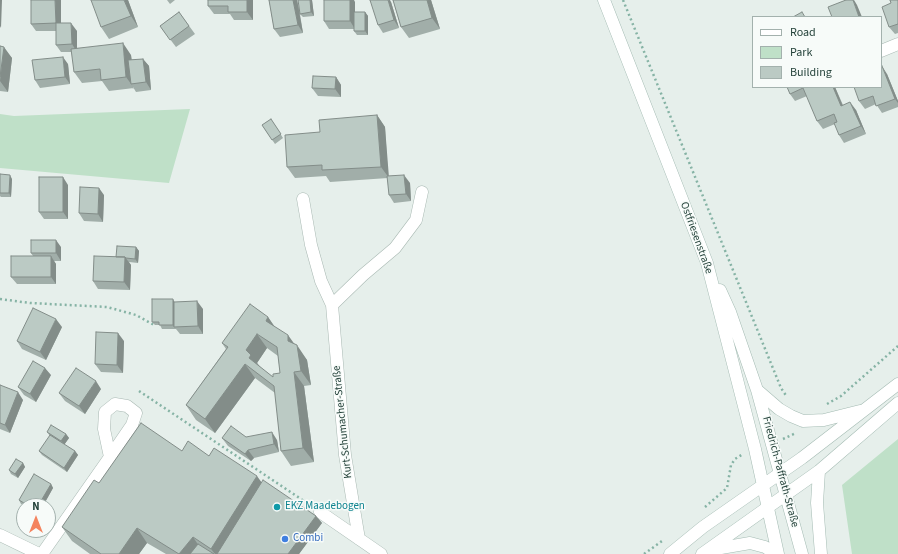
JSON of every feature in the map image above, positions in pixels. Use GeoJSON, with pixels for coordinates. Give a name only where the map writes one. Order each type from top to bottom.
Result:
{"type":"FeatureCollection","features":[{"type":"Feature","properties":{"kind":"main road","name":"Ostfriesenstraße"},"geometry":{"type":"LineString","coordinates":[[604,0],[707,263],[763,484]]}},
{"type":"Feature","properties":{"kind":"main road"},"geometry":{"type":"LineString","coordinates":[[882,51],[898,44]]}},
{"type":"Feature","properties":{"kind":"main road"},"geometry":{"type":"LineString","coordinates":[[332,305],[363,274],[395,248],[416,220],[422,192]]}},
{"type":"Feature","properties":{"kind":"main road","name":"Kurt-Schumacher-Straße"},"geometry":{"type":"LineString","coordinates":[[303,199],[311,245],[321,281],[332,305],[345,455],[359,539]]}},
{"type":"Feature","properties":{"kind":"main road","name":"Friedrich-Paffrath-Straße"},"geometry":{"type":"LineString","coordinates":[[707,263],[730,312],[757,390],[802,554]]}},
{"type":"Feature","properties":{"kind":"main road"},"geometry":{"type":"LineString","coordinates":[[670,554],[703,527],[802,458],[898,384]]}},
{"type":"Feature","properties":{"kind":"main road","name":"Friedrich-Paffrath-Straße"},"geometry":{"type":"LineString","coordinates":[[757,390],[779,409],[804,421],[824,420],[865,409]]}},
{"type":"Feature","properties":{"kind":"main road"},"geometry":{"type":"LineString","coordinates":[[705,552],[819,471],[898,403]]}},
{"type":"Feature","properties":{"kind":"main road"},"geometry":{"type":"LineString","coordinates":[[42,554],[110,457]]}},
{"type":"Feature","properties":{"kind":"main road"},"geometry":{"type":"LineString","coordinates":[[819,471],[817,503],[821,554]]}},
{"type":"Feature","properties":{"kind":"main road","name":"Friedrich-Paffrath-Straße"},"geometry":{"type":"LineString","coordinates":[[763,484],[777,554]]}},
{"type":"Feature","properties":{"kind":"main road"},"geometry":{"type":"LineString","coordinates":[[320,512],[381,554]]}},
{"type":"Feature","properties":{"kind":"main road"},"geometry":{"type":"LineString","coordinates":[[0,535],[39,554]]}},
{"type":"Feature","properties":{"kind":"main road"},"geometry":{"type":"LineString","coordinates":[[705,552],[750,543],[765,547],[777,554]]}},
{"type":"Feature","properties":{"kind":"path"},"geometry":{"type":"LineString","coordinates":[[623,0],[781,388],[791,401]]}},
{"type":"Feature","properties":{"kind":"path"},"geometry":{"type":"LineString","coordinates":[[0,299],[30,303],[107,307],[136,315],[154,325]]}},
{"type":"Feature","properties":{"kind":"path"},"geometry":{"type":"LineString","coordinates":[[825,405],[841,396],[898,346]]}},
{"type":"Feature","properties":{"kind":"path"},"geometry":{"type":"LineString","coordinates":[[139,391],[320,512]]}},
{"type":"Feature","properties":{"kind":"path"},"geometry":{"type":"LineString","coordinates":[[772,443],[799,432],[804,421]]}},
{"type":"Feature","properties":{"kind":"path"},"geometry":{"type":"LineString","coordinates":[[700,511],[726,488],[731,465],[735,459],[755,450]]}},
{"type":"Feature","properties":{"kind":"path"},"geometry":{"type":"LineString","coordinates":[[644,554],[666,538]]}},
{"type":"Feature","properties":{"kind":"green space"},"geometry":{"type":"Polygon","coordinates":[[[190,109],[169,183],[0,168],[0,114],[14,116],[190,109]]]}},
{"type":"Feature","properties":{"kind":"green space"},"geometry":{"type":"Polygon","coordinates":[[[898,439],[898,554],[852,554],[842,485],[898,439]]]}},
{"type":"Feature","properties":{"kind":"building"},"geometry":{"type":"Polygon","coordinates":[[[31,0],[55,0],[56,23],[31,24],[31,0]]]}},
{"type":"Feature","properties":{"kind":"building"},"geometry":{"type":"Polygon","coordinates":[[[91,0],[124,0],[131,16],[101,27],[91,0]]]}},
{"type":"Feature","properties":{"kind":"building"},"geometry":{"type":"Polygon","coordinates":[[[208,0],[247,0],[247,12],[228,12],[228,6],[208,6],[208,0]]]}},
{"type":"Feature","properties":{"kind":"building"},"geometry":{"type":"Polygon","coordinates":[[[269,0],[293,0],[298,25],[274,29],[269,0]]]}},
{"type":"Feature","properties":{"kind":"building"},"geometry":{"type":"Polygon","coordinates":[[[298,0],[310,0],[311,12],[300,14],[298,0]]]}},
{"type":"Feature","properties":{"kind":"building"},"geometry":{"type":"Polygon","coordinates":[[[324,0],[350,0],[350,21],[324,21],[324,0]]]}},
{"type":"Feature","properties":{"kind":"building"},"geometry":{"type":"Polygon","coordinates":[[[370,0],[388,0],[394,20],[378,25],[370,0]]]}},
{"type":"Feature","properties":{"kind":"building"},"geometry":{"type":"Polygon","coordinates":[[[393,0],[427,0],[432,18],[401,27],[393,0]]]}},
{"type":"Feature","properties":{"kind":"building"},"geometry":{"type":"Polygon","coordinates":[[[846,0],[853,0],[859,16],[832,16],[828,7],[846,0]]]}},
{"type":"Feature","properties":{"kind":"building"},"geometry":{"type":"Polygon","coordinates":[[[890,0],[898,0],[898,24],[889,27],[882,7],[891,3],[890,0]]]}},
{"type":"Feature","properties":{"kind":"building"},"geometry":{"type":"Polygon","coordinates":[[[179,12],[189,26],[170,40],[160,26],[179,12]]]}},
{"type":"Feature","properties":{"kind":"building"},"geometry":{"type":"Polygon","coordinates":[[[354,12],[365,12],[365,31],[354,31],[354,12]]]}},
{"type":"Feature","properties":{"kind":"building"},"geometry":{"type":"Polygon","coordinates":[[[802,12],[804,16],[795,16],[802,12]]]}},
{"type":"Feature","properties":{"kind":"building"},"geometry":{"type":"Polygon","coordinates":[[[56,23],[71,23],[72,44],[56,45],[56,23]]]}},
{"type":"Feature","properties":{"kind":"building"},"geometry":{"type":"Polygon","coordinates":[[[123,43],[126,77],[101,80],[100,69],[74,72],[71,49],[123,43]]]}},
{"type":"Feature","properties":{"kind":"building"},"geometry":{"type":"Polygon","coordinates":[[[0,46],[4,47],[0,77],[0,46]]]}},
{"type":"Feature","properties":{"kind":"building"},"geometry":{"type":"Polygon","coordinates":[[[63,57],[65,77],[35,80],[32,60],[63,57]]]}},
{"type":"Feature","properties":{"kind":"building"},"geometry":{"type":"Polygon","coordinates":[[[143,59],[146,82],[131,84],[128,60],[143,59]]]}},
{"type":"Feature","properties":{"kind":"building"},"geometry":{"type":"Polygon","coordinates":[[[882,66],[895,99],[876,106],[873,96],[859,101],[854,88],[882,88],[882,66]]]}},
{"type":"Feature","properties":{"kind":"building"},"geometry":{"type":"Polygon","coordinates":[[[313,76],[336,77],[335,89],[312,88],[313,76]]]}},
{"type":"Feature","properties":{"kind":"building"},"geometry":{"type":"Polygon","coordinates":[[[787,88],[803,88],[790,94],[787,88]]]}},
{"type":"Feature","properties":{"kind":"building"},"geometry":{"type":"Polygon","coordinates":[[[803,88],[833,88],[841,106],[850,102],[861,126],[839,135],[834,123],[837,122],[834,114],[817,121],[803,88]]]}},
{"type":"Feature","properties":{"kind":"building"},"geometry":{"type":"Polygon","coordinates":[[[377,115],[381,167],[322,170],[322,165],[287,167],[285,135],[320,132],[319,120],[377,115]]]}},
{"type":"Feature","properties":{"kind":"building"},"geometry":{"type":"Polygon","coordinates":[[[271,119],[281,134],[272,140],[262,125],[271,119]]]}},
{"type":"Feature","properties":{"kind":"building"},"geometry":{"type":"Polygon","coordinates":[[[0,174],[10,175],[9,193],[0,193],[0,174]]]}},
{"type":"Feature","properties":{"kind":"building"},"geometry":{"type":"Polygon","coordinates":[[[404,175],[406,194],[389,195],[387,176],[404,175]]]}},
{"type":"Feature","properties":{"kind":"building"},"geometry":{"type":"Polygon","coordinates":[[[39,177],[63,177],[63,212],[39,212],[39,177]]]}},
{"type":"Feature","properties":{"kind":"building"},"geometry":{"type":"Polygon","coordinates":[[[80,187],[99,188],[98,214],[79,213],[80,187]]]}},
{"type":"Feature","properties":{"kind":"building"},"geometry":{"type":"Polygon","coordinates":[[[31,240],[56,240],[56,253],[31,253],[31,240]]]}},
{"type":"Feature","properties":{"kind":"building"},"geometry":{"type":"Polygon","coordinates":[[[117,246],[136,247],[135,259],[116,257],[117,246]]]}},
{"type":"Feature","properties":{"kind":"building"},"geometry":{"type":"Polygon","coordinates":[[[11,256],[51,256],[51,277],[11,277],[11,256]]]}},
{"type":"Feature","properties":{"kind":"building"},"geometry":{"type":"Polygon","coordinates":[[[94,256],[125,257],[124,282],[93,281],[94,256]]]}},
{"type":"Feature","properties":{"kind":"building"},"geometry":{"type":"Polygon","coordinates":[[[152,299],[173,299],[173,325],[159,325],[159,322],[152,322],[152,299]]]}},
{"type":"Feature","properties":{"kind":"building"},"geometry":{"type":"Polygon","coordinates":[[[197,301],[198,326],[174,327],[174,302],[197,301]]]}},
{"type":"Feature","properties":{"kind":"building"},"geometry":{"type":"Polygon","coordinates":[[[250,304],[268,317],[266,321],[288,335],[288,341],[297,345],[301,371],[294,372],[303,448],[281,451],[274,386],[245,364],[205,419],[186,405],[228,347],[222,343],[250,304]],[[257,334],[246,350],[251,355],[249,358],[273,377],[273,374],[280,373],[277,347],[257,334]]]}},
{"type":"Feature","properties":{"kind":"building"},"geometry":{"type":"Polygon","coordinates":[[[33,308],[56,319],[40,352],[17,341],[33,308]]]}},
{"type":"Feature","properties":{"kind":"building"},"geometry":{"type":"Polygon","coordinates":[[[96,332],[118,333],[117,365],[95,364],[96,332]]]}},
{"type":"Feature","properties":{"kind":"building"},"geometry":{"type":"Polygon","coordinates":[[[33,361],[45,368],[30,394],[18,387],[33,361]]]}},
{"type":"Feature","properties":{"kind":"building"},"geometry":{"type":"Polygon","coordinates":[[[76,368],[96,381],[79,406],[59,393],[76,368]]]}},
{"type":"Feature","properties":{"kind":"building"},"geometry":{"type":"Polygon","coordinates":[[[0,385],[18,392],[5,425],[0,423],[0,385]]]}},
{"type":"Feature","properties":{"kind":"building"},"geometry":{"type":"Polygon","coordinates":[[[141,423],[182,451],[188,441],[209,456],[214,448],[257,476],[211,549],[193,537],[179,554],[137,528],[119,554],[101,554],[62,527],[94,480],[99,483],[141,423]]]}},
{"type":"Feature","properties":{"kind":"building"},"geometry":{"type":"Polygon","coordinates":[[[51,425],[66,434],[61,441],[47,432],[51,425]]]}},
{"type":"Feature","properties":{"kind":"building"},"geometry":{"type":"Polygon","coordinates":[[[231,426],[246,437],[272,432],[274,444],[248,450],[245,454],[222,438],[231,426]]]}},
{"type":"Feature","properties":{"kind":"building"},"geometry":{"type":"Polygon","coordinates":[[[50,435],[75,451],[64,468],[39,451],[50,435]]]}},
{"type":"Feature","properties":{"kind":"building"},"geometry":{"type":"Polygon","coordinates":[[[16,459],[23,463],[15,474],[9,470],[16,459]]]}},
{"type":"Feature","properties":{"kind":"building"},"geometry":{"type":"Polygon","coordinates":[[[34,474],[51,484],[43,498],[20,498],[34,474]]]}},
{"type":"Feature","properties":{"kind":"building","name":"EKZ Maadebogen"},"geometry":{"type":"Polygon","coordinates":[[[263,480],[316,516],[288,554],[217,554],[263,480]]]}},
{"type":"Feature","properties":{"kind":"building"},"geometry":{"type":"Polygon","coordinates":[[[198,544],[214,554],[190,554],[198,544]]]}},
{"type":"Feature","properties":{"kind":"place","name":"EKZ Maadebogen"},"geometry":{"type":"Point","coordinates":[277,507]}},
{"type":"Feature","properties":{"kind":"place","name":"Combi"},"geometry":{"type":"Point","coordinates":[285,539]}}]}
